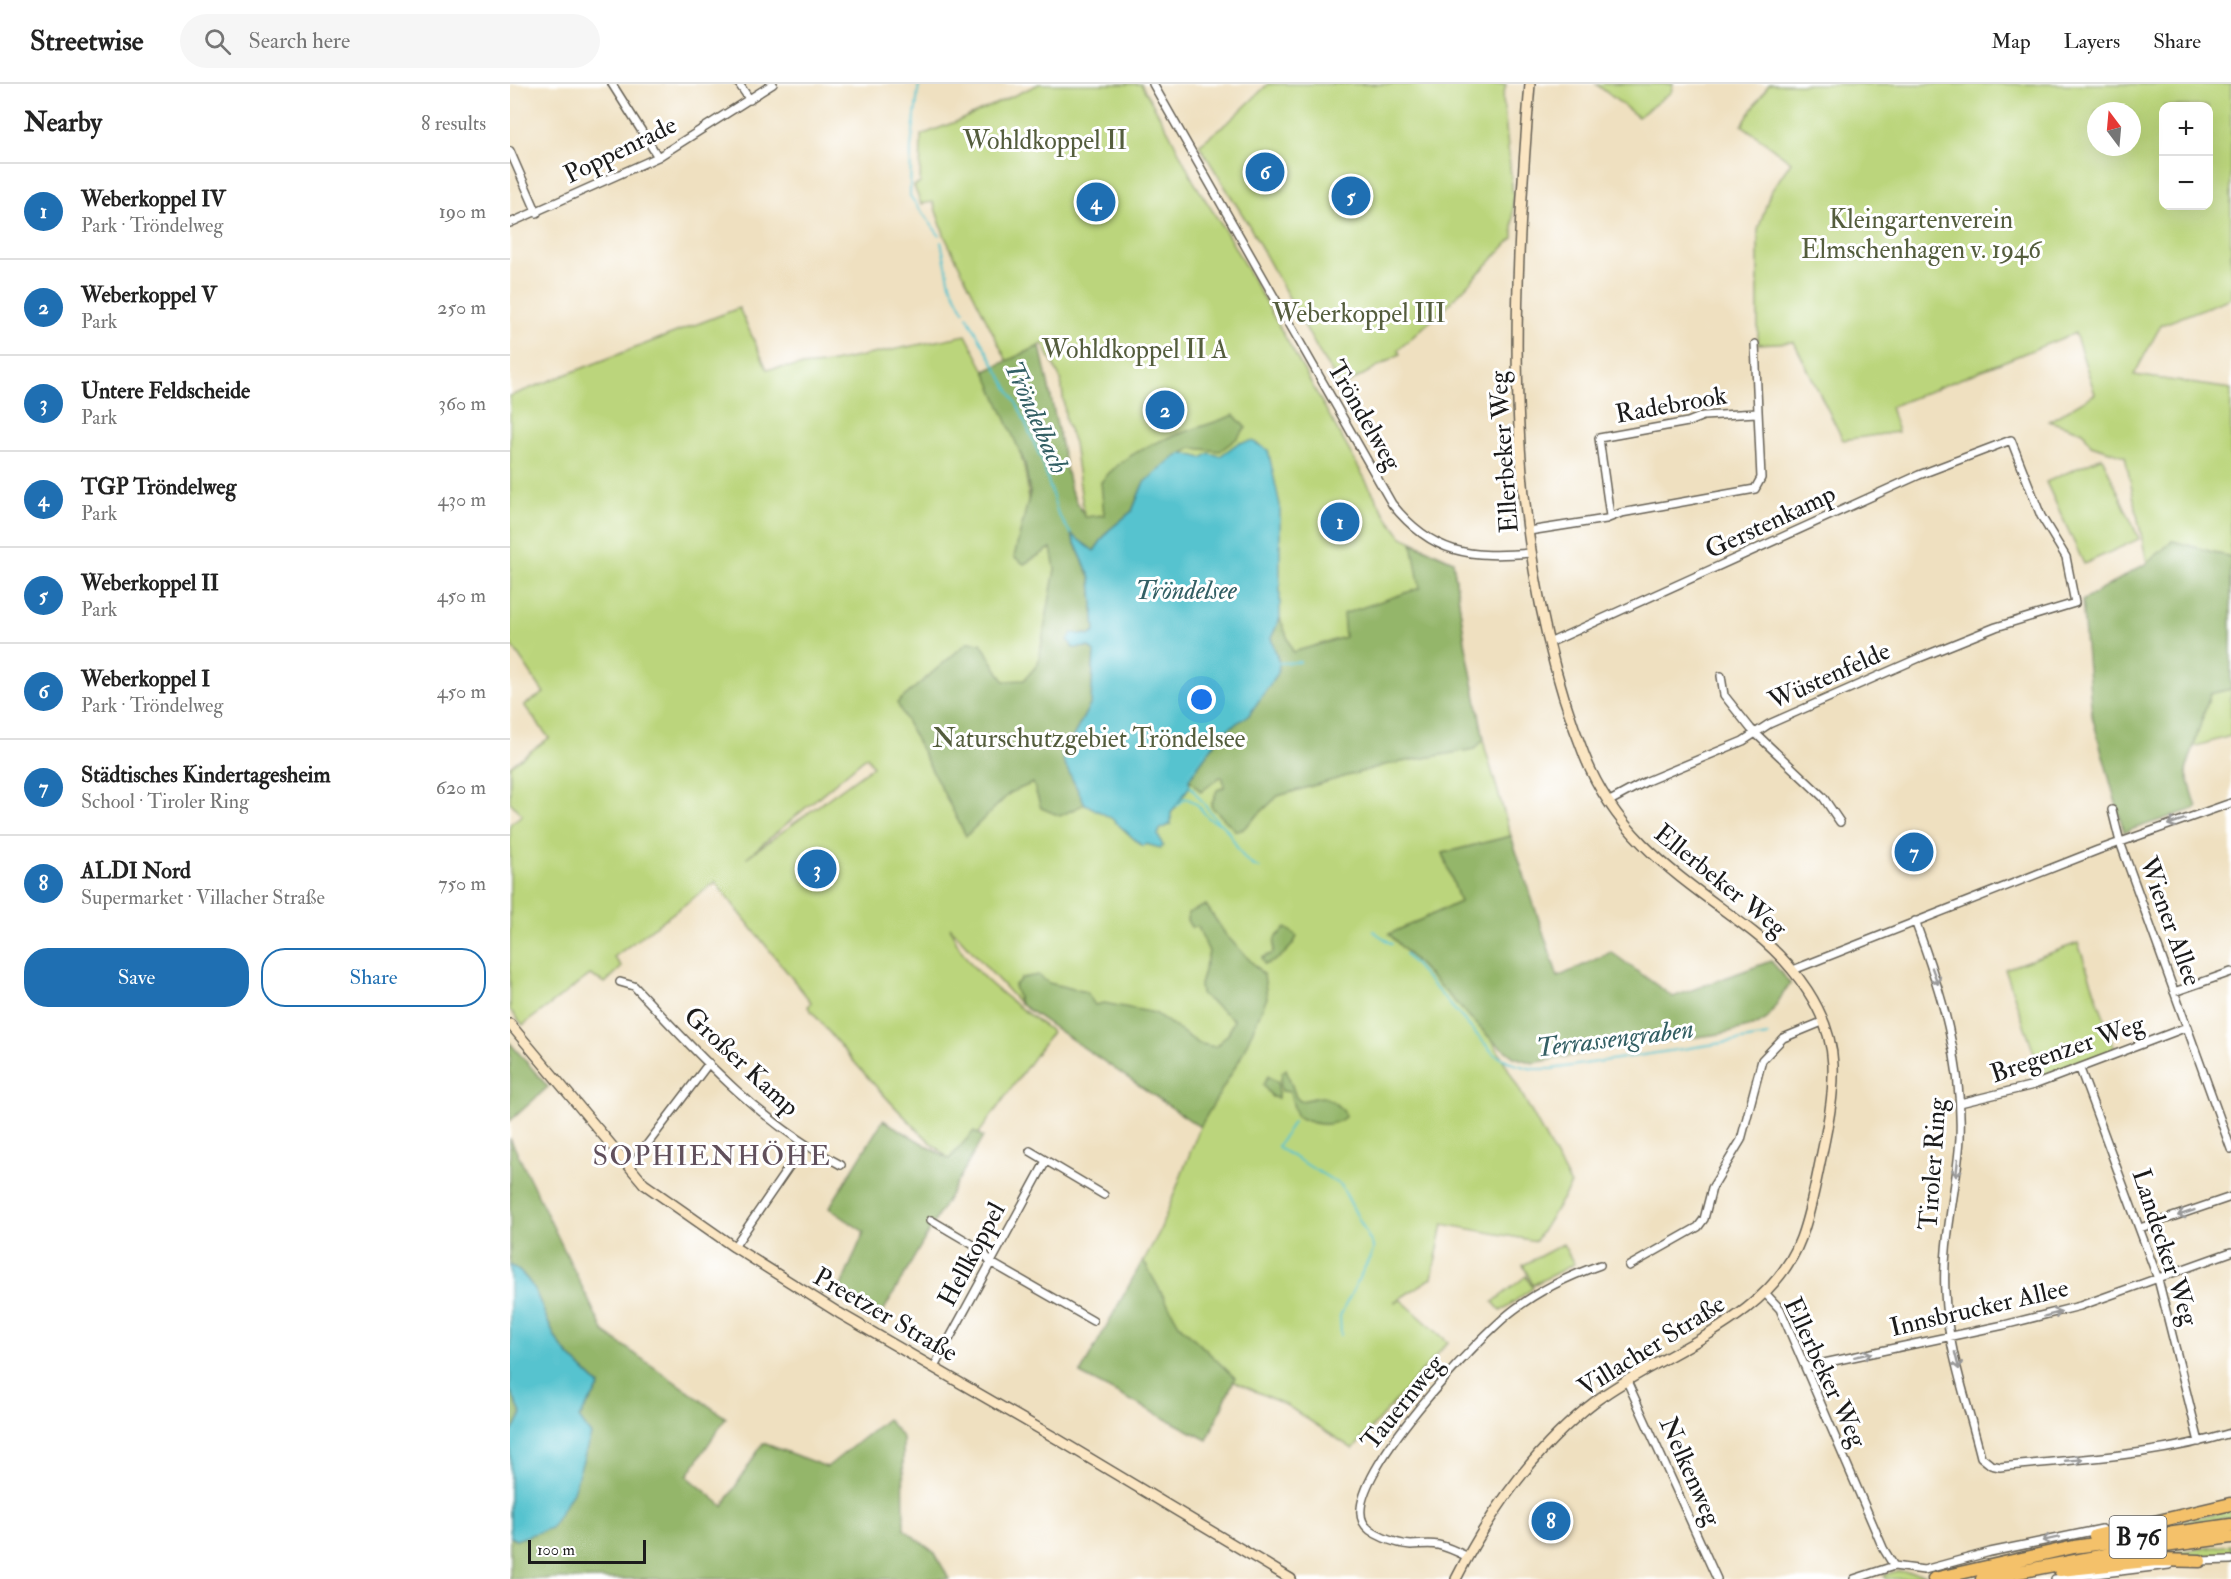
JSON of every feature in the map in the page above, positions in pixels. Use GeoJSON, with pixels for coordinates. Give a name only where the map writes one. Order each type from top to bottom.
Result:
{"type":"FeatureCollection","features":[{"type":"Feature","properties":{"kind":"highway"},"geometry":{"type":"LineString","coordinates":[[2046,1553],[2081,1539],[2231,1504]]}},
{"type":"Feature","properties":{"kind":"highway","name":"B 76"},"geometry":{"type":"LineString","coordinates":[[1934,1579],[2046,1553],[2231,1525]]}},
{"type":"Feature","properties":{"kind":"highway","name":"B 76"},"geometry":{"type":"LineString","coordinates":[[1982,1579],[2121,1552],[2231,1537]]}},
{"type":"Feature","properties":{"kind":"highway"},"geometry":{"type":"LineString","coordinates":[[2026,1569],[2051,1572],[2156,1560],[2200,1561]]}},
{"type":"Feature","properties":{"kind":"street"},"geometry":{"type":"LineString","coordinates":[[612,84],[658,157]]}},
{"type":"Feature","properties":{"kind":"street"},"geometry":{"type":"LineString","coordinates":[[739,84],[750,100]]}},
{"type":"Feature","properties":{"kind":"street","name":"Poppenrade"},"geometry":{"type":"LineString","coordinates":[[510,223],[537,213],[658,157],[773,84]]}},
{"type":"Feature","properties":{"kind":"street","name":"Tröndelweg"},"geometry":{"type":"LineString","coordinates":[[1153,84],[1398,511],[1418,532],[1455,551],[1485,556],[1532,553]]}},
{"type":"Feature","properties":{"kind":"street","name":"Ellerbeker Weg"},"geometry":{"type":"LineString","coordinates":[[1530,84],[1520,243],[1517,366],[1518,420],[1538,601],[1584,755],[1608,802],[1637,841],[1652,855],[1757,935],[1793,970],[1808,992],[1822,1022],[1833,1061],[1829,1118],[1800,1239],[1785,1271],[1765,1293],[1780,1309],[1880,1542],[1893,1566]]}},
{"type":"Feature","properties":{"kind":"street"},"geometry":{"type":"LineString","coordinates":[[510,151],[537,213]]}},
{"type":"Feature","properties":{"kind":"street","name":"Radebrook"},"geometry":{"type":"LineString","coordinates":[[1529,531],[1755,489],[1761,478],[1755,344]]}},
{"type":"Feature","properties":{"kind":"street","name":"Radebrook"},"geometry":{"type":"LineString","coordinates":[[1610,516],[1599,438],[1688,422],[1703,416],[1758,413]]}},
{"type":"Feature","properties":{"kind":"street","name":"Wüstenfelde"},"geometry":{"type":"LineString","coordinates":[[1608,802],[1647,781],[1743,741],[1769,724],[1957,642],[2075,603],[2067,557],[2041,516],[2011,440]]}},
{"type":"Feature","properties":{"kind":"street","name":"Gerstenkamp"},"geometry":{"type":"LineString","coordinates":[[1549,643],[1919,475],[2011,440]]}},
{"type":"Feature","properties":{"kind":"street"},"geometry":{"type":"LineString","coordinates":[[1721,676],[1724,695],[1757,733],[1822,797],[1840,822]]}},
{"type":"Feature","properties":{"kind":"street"},"geometry":{"type":"LineString","coordinates":[[1793,970],[2120,842],[2231,803]]}},
{"type":"Feature","properties":{"kind":"street","name":"Wiener Allee"},"geometry":{"type":"LineString","coordinates":[[2112,810],[2120,842],[2231,1149]]}},
{"type":"Feature","properties":{"kind":"street","name":"Tiroler Ring"},"geometry":{"type":"LineString","coordinates":[[1916,921],[1947,1017],[1960,1103],[1958,1166],[1944,1265],[1951,1336],[1981,1457],[1991,1465],[2000,1467],[2109,1456],[2199,1442],[2231,1433]]}},
{"type":"Feature","properties":{"kind":"street"},"geometry":{"type":"LineString","coordinates":[[2174,992],[2231,972]]}},
{"type":"Feature","properties":{"kind":"street","name":"Großer Kamp"},"geometry":{"type":"LineString","coordinates":[[620,982],[634,986],[709,1063],[766,1116],[804,1145],[841,1165]]}},
{"type":"Feature","properties":{"kind":"street"},"geometry":{"type":"LineString","coordinates":[[1629,1266],[1698,1227],[1704,1219],[1707,1197],[1741,1140],[1762,1060],[1783,1038],[1822,1022]]}},
{"type":"Feature","properties":{"kind":"street","name":"Preetzer Straße"},"geometry":{"type":"LineString","coordinates":[[510,1024],[644,1184],[734,1247],[839,1313],[1291,1579]]}},
{"type":"Feature","properties":{"kind":"street","name":"Bregenzer Weg"},"geometry":{"type":"LineString","coordinates":[[1960,1103],[2034,1085],[2187,1028]]}},
{"type":"Feature","properties":{"kind":"street"},"geometry":{"type":"LineString","coordinates":[[630,1167],[709,1063]]}},
{"type":"Feature","properties":{"kind":"street","name":"Landecker Weg"},"geometry":{"type":"LineString","coordinates":[[2080,1069],[2158,1279],[2199,1442]]}},
{"type":"Feature","properties":{"kind":"street"},"geometry":{"type":"LineString","coordinates":[[734,1247],[804,1145]]}},
{"type":"Feature","properties":{"kind":"street"},"geometry":{"type":"LineString","coordinates":[[1030,1151],[1104,1195]]}},
{"type":"Feature","properties":{"kind":"street","name":"Hellkoppel"},"geometry":{"type":"LineString","coordinates":[[934,1367],[1046,1161]]}},
{"type":"Feature","properties":{"kind":"street"},"geometry":{"type":"LineString","coordinates":[[2140,1228],[2231,1197]]}},
{"type":"Feature","properties":{"kind":"street"},"geometry":{"type":"LineString","coordinates":[[931,1220],[982,1250],[990,1262],[1093,1322]]}},
{"type":"Feature","properties":{"kind":"street","name":"Innsbrucker Allee"},"geometry":{"type":"LineString","coordinates":[[1805,1367],[2080,1306],[2231,1252]]}},
{"type":"Feature","properties":{"kind":"street","name":"Tauernweg"},"geometry":{"type":"LineString","coordinates":[[1468,1557],[1441,1545],[1403,1544],[1368,1530],[1362,1521],[1359,1509],[1363,1496],[1378,1463],[1407,1422],[1501,1320],[1539,1291],[1571,1275],[1600,1265]]}},
{"type":"Feature","properties":{"kind":"street","name":"Villacher Straße"},"geometry":{"type":"LineString","coordinates":[[1456,1579],[1500,1503],[1536,1456],[1579,1416],[1626,1379],[1725,1323],[1765,1293]]}},
{"type":"Feature","properties":{"kind":"street","name":"Nelkenweg"},"geometry":{"type":"LineString","coordinates":[[1626,1379],[1717,1579]]}},
{"type":"Feature","properties":{"kind":"street"},"geometry":{"type":"LineString","coordinates":[[1854,1579],[1893,1566],[1924,1570],[2026,1544],[2231,1504]]}},
{"type":"Feature","properties":{"kind":"street"},"geometry":{"type":"LineString","coordinates":[[2055,1579],[2200,1561],[2231,1560]]}},
{"type":"Feature","properties":{"kind":"green space"},"geometry":{"type":"Polygon","coordinates":[[[1039,84],[1141,84],[1194,182],[1226,232],[1386,516],[1402,537],[1453,561],[1465,642],[1485,748],[1511,836],[1443,853],[1460,902],[1390,935],[1493,1041],[1571,1185],[1536,1241],[1443,1224],[1432,1278],[1394,1302],[1401,1300],[1448,1342],[1353,1449],[1286,1405],[1233,1381],[1207,1440],[1080,1374],[1159,1233],[1200,1127],[1020,1004],[950,927],[957,944],[980,973],[993,986],[1052,1032],[956,1165],[897,1109],[843,1049],[808,1007],[811,1002],[715,882],[614,957],[622,967],[605,983],[590,975],[523,1025],[510,1010],[510,824],[522,815],[510,802],[510,766],[549,738],[524,705],[544,693],[510,643],[510,396],[739,308],[767,369],[823,364],[966,335],[998,397],[1018,444],[1028,489],[1027,510],[1071,491],[1084,515],[1074,443],[1066,422],[1061,380],[1043,344],[1007,361],[945,237],[933,202],[921,204],[914,186],[920,183],[921,135],[958,121],[1039,84]],[[866,757],[746,858],[873,766],[866,757]]]}},
{"type":"Feature","properties":{"kind":"green space","name":"Weberkoppel III"},"geometry":{"type":"Polygon","coordinates":[[[1268,84],[1506,84],[1503,98],[1513,196],[1513,238],[1444,309],[1398,350],[1400,354],[1342,387],[1324,361],[1247,222],[1199,145],[1233,118],[1268,84]]]}},
{"type":"Feature","properties":{"kind":"green space"},"geometry":{"type":"Polygon","coordinates":[[[1596,84],[1673,84],[1671,92],[1638,117],[1596,84]]]}},
{"type":"Feature","properties":{"kind":"green space","name":"Kleingartenverein Elmschenhagen v. 1946"},"geometry":{"type":"Polygon","coordinates":[[[1769,84],[2231,84],[2231,298],[2161,325],[2134,375],[2231,389],[2231,557],[2173,541],[2147,563],[2125,456],[2091,445],[2083,432],[2049,421],[2095,394],[2075,333],[1890,407],[1898,432],[1843,440],[1794,342],[1758,344],[1758,230],[1770,193],[1791,162],[1742,125],[1769,84]]]}},
{"type":"Feature","properties":{"kind":"green space"},"geometry":{"type":"Polygon","coordinates":[[[1040,346],[1071,491],[1085,517],[1104,515],[1101,482],[1130,456],[1146,447],[1234,415],[1246,428],[1220,451],[1192,448],[1169,462],[1143,484],[1132,511],[1108,531],[1094,551],[1071,535],[1091,579],[1095,631],[1092,635],[1083,633],[1089,647],[1094,651],[1091,703],[1069,744],[1064,763],[1085,804],[1060,816],[1041,808],[1033,783],[1010,793],[966,836],[897,703],[968,642],[981,643],[1004,681],[1024,680],[1038,664],[1055,569],[1051,548],[1024,564],[1014,557],[1030,493],[1025,464],[985,371],[1040,346]]]}},
{"type":"Feature","properties":{"kind":"green space"},"geometry":{"type":"Polygon","coordinates":[[[2102,457],[2139,539],[2084,564],[2046,482],[2102,457]]]}},
{"type":"Feature","properties":{"kind":"green space"},"geometry":{"type":"Polygon","coordinates":[[[2173,541],[2231,557],[2231,689],[2210,694],[2186,771],[2197,808],[2124,832],[2092,716],[2082,601],[2147,563],[2173,541]]]}},
{"type":"Feature","properties":{"kind":"green space"},"geometry":{"type":"Polygon","coordinates":[[[1412,543],[1453,561],[1465,642],[1484,739],[1475,749],[1385,765],[1278,796],[1243,829],[1236,831],[1211,806],[1217,790],[1224,787],[1223,778],[1220,777],[1201,792],[1189,779],[1222,733],[1249,715],[1277,673],[1279,663],[1271,638],[1280,618],[1293,652],[1345,637],[1343,614],[1420,588],[1412,543]]]}},
{"type":"Feature","properties":{"kind":"green space"},"geometry":{"type":"Polygon","coordinates":[[[2231,689],[2231,736],[2193,747],[2210,693],[2231,689]]]}},
{"type":"Feature","properties":{"kind":"green space"},"geometry":{"type":"Polygon","coordinates":[[[1511,836],[1558,977],[1611,952],[1673,997],[1771,961],[1790,983],[1767,1019],[1757,1025],[1720,1034],[1624,1046],[1533,1063],[1514,1057],[1493,1041],[1389,934],[1460,902],[1443,853],[1511,836]]]}},
{"type":"Feature","properties":{"kind":"green space"},"geometry":{"type":"Polygon","coordinates":[[[1206,905],[1226,935],[1264,975],[1267,998],[1240,1059],[1200,1127],[1020,1004],[1014,986],[1022,978],[1038,975],[1049,983],[1086,992],[1095,1005],[1104,1003],[1155,1013],[1198,1043],[1215,1047],[1228,1034],[1234,1020],[1201,994],[1200,985],[1209,952],[1198,927],[1191,927],[1187,920],[1188,913],[1206,905]]]}},
{"type":"Feature","properties":{"kind":"green space"},"geometry":{"type":"Polygon","coordinates":[[[1286,928],[1297,936],[1295,940],[1288,950],[1273,962],[1264,964],[1262,958],[1273,953],[1275,938],[1286,928]]]}},
{"type":"Feature","properties":{"kind":"green space"},"geometry":{"type":"Polygon","coordinates":[[[2078,943],[2116,1052],[2042,1077],[2005,969],[2078,943]]]}},
{"type":"Feature","properties":{"kind":"green space"},"geometry":{"type":"Polygon","coordinates":[[[510,1043],[548,1087],[510,1121],[510,1043]]]}},
{"type":"Feature","properties":{"kind":"green space"},"geometry":{"type":"Polygon","coordinates":[[[1286,1069],[1296,1097],[1300,1101],[1319,1097],[1327,1098],[1344,1112],[1345,1117],[1334,1123],[1321,1124],[1296,1116],[1290,1092],[1282,1091],[1280,1086],[1282,1073],[1286,1069]]]}},
{"type":"Feature","properties":{"kind":"green space"},"geometry":{"type":"Polygon","coordinates":[[[1268,1076],[1278,1083],[1278,1098],[1272,1097],[1263,1085],[1268,1076]]]}},
{"type":"Feature","properties":{"kind":"green space"},"geometry":{"type":"Polygon","coordinates":[[[883,1120],[949,1159],[974,1131],[983,1137],[880,1317],[839,1291],[864,1232],[829,1208],[883,1120]]]}},
{"type":"Feature","properties":{"kind":"green space"},"geometry":{"type":"Polygon","coordinates":[[[510,1138],[604,1332],[726,1418],[687,1476],[723,1506],[763,1443],[827,1467],[887,1419],[903,1438],[904,1529],[935,1553],[949,1579],[510,1579],[510,1537],[516,1540],[579,1418],[600,1386],[561,1346],[554,1336],[529,1281],[510,1265],[510,1138]]]}},
{"type":"Feature","properties":{"kind":"green space"},"geometry":{"type":"Polygon","coordinates":[[[1563,1244],[1574,1264],[1533,1285],[1523,1265],[1563,1244]]]}},
{"type":"Feature","properties":{"kind":"green space"},"geometry":{"type":"Polygon","coordinates":[[[1143,1260],[1179,1324],[1235,1378],[1207,1440],[1080,1374],[1143,1260]]]}},
{"type":"Feature","properties":{"kind":"green space"},"geometry":{"type":"Polygon","coordinates":[[[1526,1276],[1533,1288],[1501,1311],[1493,1302],[1526,1276]]]}},
{"type":"Feature","properties":{"kind":"green space"},"geometry":{"type":"Polygon","coordinates":[[[510,1390],[522,1415],[510,1435],[510,1390]]]}},
{"type":"Feature","properties":{"kind":"green space"},"geometry":{"type":"Polygon","coordinates":[[[2231,1510],[2231,1517],[2150,1528],[2231,1510]]]}},
{"type":"Feature","properties":{"kind":"green space"},"geometry":{"type":"Polygon","coordinates":[[[2231,1545],[2231,1554],[2147,1559],[2150,1555],[2231,1545]]]}},
{"type":"Feature","properties":{"kind":"green space"},"geometry":{"type":"Polygon","coordinates":[[[1897,1571],[1927,1574],[1908,1579],[1886,1579],[1884,1575],[1897,1571]]]}},
{"type":"Feature","properties":{"kind":"water","name":"Tröndelsee"},"geometry":{"type":"Polygon","coordinates":[[[1252,441],[1268,450],[1280,505],[1280,618],[1271,638],[1279,663],[1278,673],[1249,715],[1222,733],[1189,779],[1190,786],[1171,813],[1171,824],[1160,829],[1158,835],[1163,846],[1160,848],[1146,844],[1142,846],[1111,818],[1085,804],[1064,763],[1061,751],[1069,744],[1091,703],[1094,652],[1089,647],[1073,648],[1068,640],[1072,633],[1091,635],[1095,631],[1091,579],[1071,534],[1094,551],[1108,531],[1132,511],[1143,484],[1169,461],[1183,453],[1202,458],[1209,453],[1220,456],[1238,443],[1252,441]]]}},
{"type":"Feature","properties":{"kind":"water"},"geometry":{"type":"Polygon","coordinates":[[[510,1265],[529,1281],[554,1336],[561,1346],[600,1386],[579,1418],[591,1435],[573,1492],[551,1528],[516,1540],[510,1537],[510,1435],[522,1415],[510,1390],[510,1265]]]}},
{"type":"Feature","properties":{"kind":"waterway","name":"Tröndelbach"},"geometry":{"type":"LineString","coordinates":[[919,84],[911,147],[910,196],[939,235]]}},
{"type":"Feature","properties":{"kind":"waterway","name":"Tröndelbach"},"geometry":{"type":"LineString","coordinates":[[941,242],[950,284],[964,311]]}},
{"type":"Feature","properties":{"kind":"waterway","name":"Tröndelbach"},"geometry":{"type":"LineString","coordinates":[[967,316],[1019,408],[1042,461],[1058,514],[1071,534]]}},
{"type":"Feature","properties":{"kind":"waterway"},"geometry":{"type":"LineString","coordinates":[[1279,663],[1300,662]]}},
{"type":"Feature","properties":{"kind":"waterway"},"geometry":{"type":"LineString","coordinates":[[1190,786],[1218,822]]}},
{"type":"Feature","properties":{"kind":"waterway","name":"Terrassengraben"},"geometry":{"type":"LineString","coordinates":[[1177,806],[1185,798],[1194,802],[1210,819],[1223,825],[1247,861],[1260,868]]}},
{"type":"Feature","properties":{"kind":"waterway","name":"Terrassengraben"},"geometry":{"type":"LineString","coordinates":[[1373,931],[1392,944]]}},
{"type":"Feature","properties":{"kind":"waterway","name":"Terrassengraben"},"geometry":{"type":"LineString","coordinates":[[1405,954],[1494,1054],[1514,1064],[1533,1069],[1551,1069],[1768,1036]]}},
{"type":"Feature","properties":{"kind":"waterway"},"geometry":{"type":"LineString","coordinates":[[1293,1122],[1278,1146],[1341,1185],[1373,1246],[1373,1251],[1340,1316],[1341,1335]]}},
{"type":"Feature","properties":{"kind":"place","name":"Weberkoppel I"},"geometry":{"type":"Point","coordinates":[1265,172]}},
{"type":"Feature","properties":{"kind":"place","name":"Weberkoppel II"},"geometry":{"type":"Point","coordinates":[1351,196]}},
{"type":"Feature","properties":{"kind":"place","name":"TGP Tröndelweg"},"geometry":{"type":"Point","coordinates":[1096,202]}},
{"type":"Feature","properties":{"kind":"place","name":"Weberkoppel V"},"geometry":{"type":"Point","coordinates":[1165,410]}},
{"type":"Feature","properties":{"kind":"place","name":"Weberkoppel IV"},"geometry":{"type":"Point","coordinates":[1340,522]}},
{"type":"Feature","properties":{"kind":"place","name":"Städtisches Kindertagesheim"},"geometry":{"type":"Point","coordinates":[1914,852]}},
{"type":"Feature","properties":{"kind":"place","name":"Untere Feldscheide"},"geometry":{"type":"Point","coordinates":[817,869]}},
{"type":"Feature","properties":{"kind":"place","name":"ALDI Nord"},"geometry":{"type":"Point","coordinates":[1551,1521]}},
{"type":"Feature","properties":{"kind":"district","name":"SOPHIENHÖHE"},"geometry":{"type":"Point","coordinates":[712,1155]}},
{"type":"Feature","properties":{"kind":"park label","name":"Wohldkoppel II"},"geometry":{"type":"Point","coordinates":[1045,140]}},
{"type":"Feature","properties":{"kind":"park label","name":"Wohldkoppel II A"},"geometry":{"type":"Point","coordinates":[1135,349]}},
{"type":"Feature","properties":{"kind":"park label","name":"Naturschutzgebiet Tröndelsee"},"geometry":{"type":"Point","coordinates":[1089,738]}}]}
